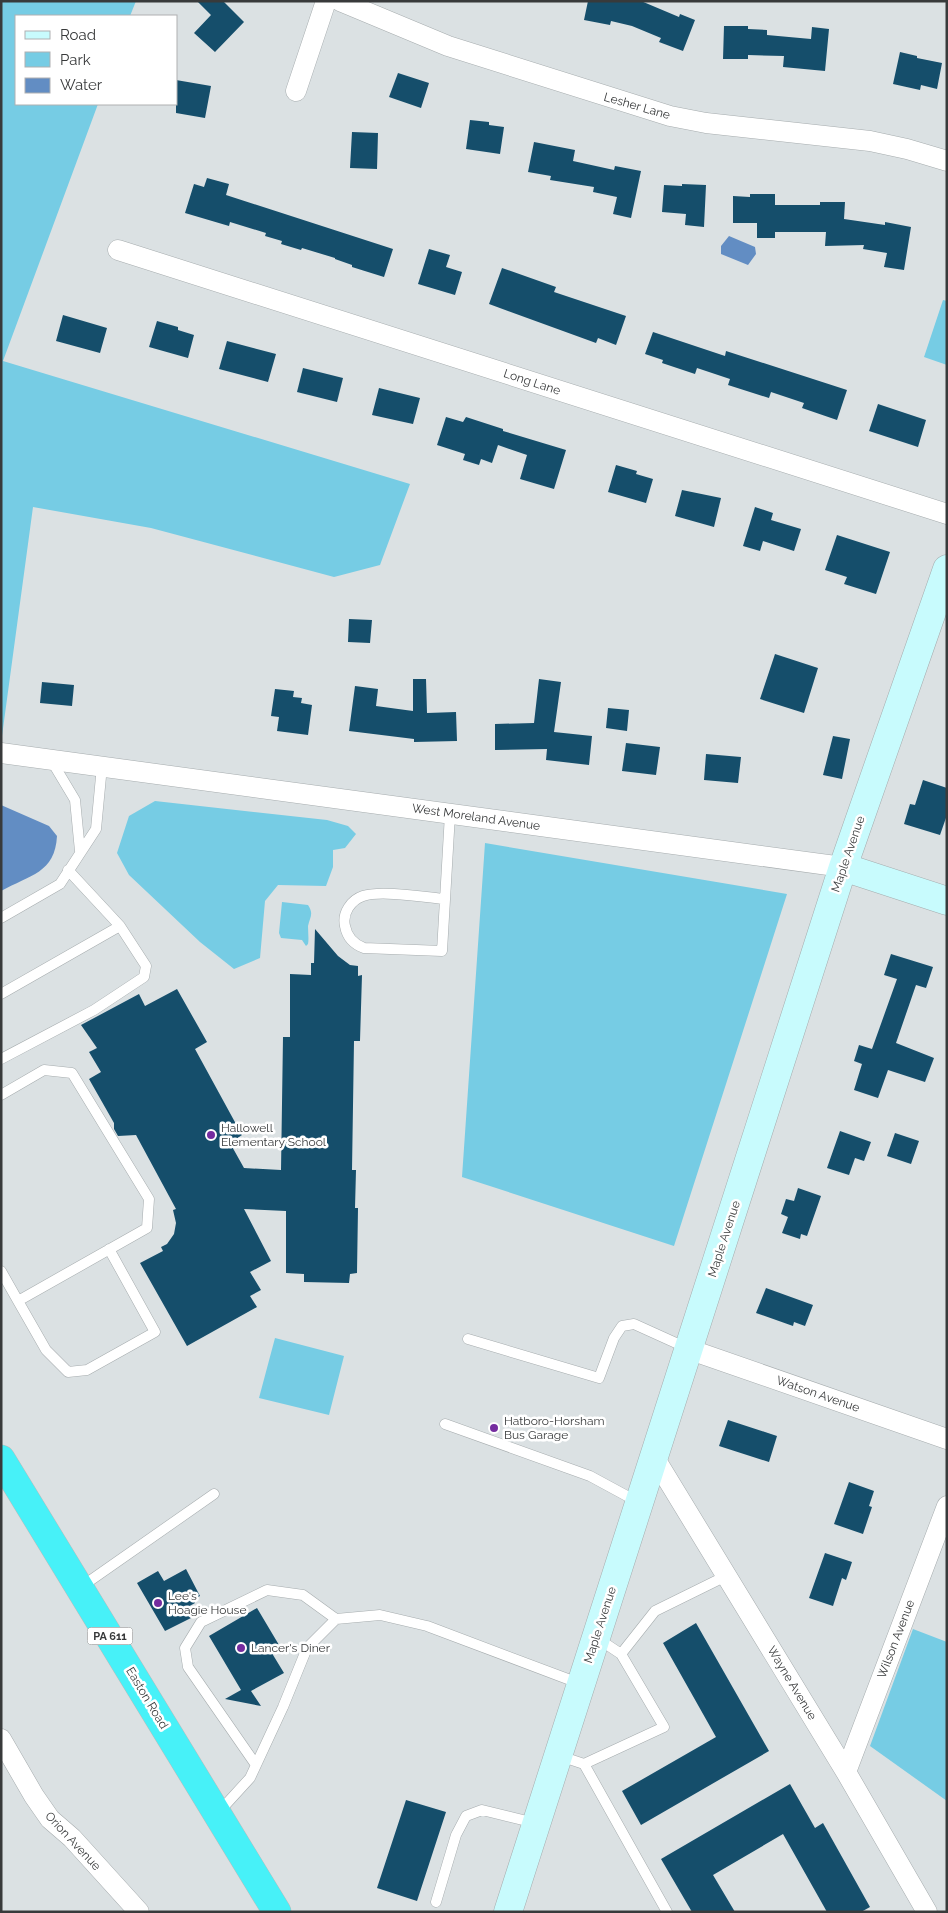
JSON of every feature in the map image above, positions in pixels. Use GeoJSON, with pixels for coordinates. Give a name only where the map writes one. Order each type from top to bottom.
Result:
{"type":"FeatureCollection","features":[{"type":"Feature","properties":{"kind":"highway","name":"Easton Road"},"geometry":{"type":"LineString","coordinates":[[1,1459],[277,1912]]}},
{"type":"Feature","properties":{"kind":"street"},"geometry":{"type":"LineString","coordinates":[[296,91],[326,1]]}},
{"type":"Feature","properties":{"kind":"street","name":"Lesher Lane"},"geometry":{"type":"LineString","coordinates":[[340,1],[448,46],[670,116],[706,123],[870,141],[908,148],[947,161]]}},
{"type":"Feature","properties":{"kind":"street","name":"Long Lane"},"geometry":{"type":"LineString","coordinates":[[118,250],[947,514]]}},
{"type":"Feature","properties":{"kind":"street","name":"Maple Avenue"},"geometry":{"type":"LineString","coordinates":[[508,1912],[843,867],[947,568]]}},
{"type":"Feature","properties":{"kind":"street","name":"West Moreland Avenue"},"geometry":{"type":"LineString","coordinates":[[1,753],[843,867],[947,901]]}},
{"type":"Feature","properties":{"kind":"street","name":"Watson Avenue"},"geometry":{"type":"LineString","coordinates":[[688,1349],[947,1440]]}},
{"type":"Feature","properties":{"kind":"street","name":"Wayne Avenue"},"geometry":{"type":"LineString","coordinates":[[654,1457],[846,1772],[927,1912]]}},
{"type":"Feature","properties":{"kind":"street","name":"Wilson Avenue"},"geometry":{"type":"LineString","coordinates":[[846,1772],[947,1506]]}},
{"type":"Feature","properties":{"kind":"street","name":"Orion Avenue"},"geometry":{"type":"LineString","coordinates":[[1,1739],[34,1796],[50,1819],[72,1838],[138,1912]]}},
{"type":"Feature","properties":{"kind":"lane"},"geometry":{"type":"LineString","coordinates":[[51,759],[75,800],[80,851]]}},
{"type":"Feature","properties":{"kind":"lane"},"geometry":{"type":"LineString","coordinates":[[1,918],[60,884],[96,829],[102,766]]}},
{"type":"Feature","properties":{"kind":"lane"},"geometry":{"type":"LineString","coordinates":[[444,899],[369,895],[353,901],[344,914],[344,922],[349,937],[354,944],[364,948],[442,951],[450,814]]}},
{"type":"Feature","properties":{"kind":"lane"},"geometry":{"type":"LineString","coordinates":[[1,1059],[94,1010],[144,977],[146,966],[120,926],[68,870]]}},
{"type":"Feature","properties":{"kind":"lane"},"geometry":{"type":"LineString","coordinates":[[1,994],[120,926]]}},
{"type":"Feature","properties":{"kind":"lane"},"geometry":{"type":"LineString","coordinates":[[1,1095],[44,1070],[72,1073],[149,1199],[147,1228],[18,1301]]}},
{"type":"Feature","properties":{"kind":"lane"},"geometry":{"type":"LineString","coordinates":[[1,1270],[46,1350],[68,1372],[86,1370],[155,1332],[110,1249]]}},
{"type":"Feature","properties":{"kind":"lane"},"geometry":{"type":"LineString","coordinates":[[468,1339],[599,1378],[614,1338],[622,1326],[634,1324],[688,1349]]}},
{"type":"Feature","properties":{"kind":"lane"},"geometry":{"type":"LineString","coordinates":[[445,1424],[590,1476],[639,1502]]}},
{"type":"Feature","properties":{"kind":"lane"},"geometry":{"type":"LineString","coordinates":[[80,1588],[214,1494]]}},
{"type":"Feature","properties":{"kind":"lane"},"geometry":{"type":"LineString","coordinates":[[621,1654],[655,1611],[726,1576]]}},
{"type":"Feature","properties":{"kind":"lane"},"geometry":{"type":"LineString","coordinates":[[256,1765],[188,1667],[185,1648],[202,1622],[267,1590],[303,1595],[336,1619]]}},
{"type":"Feature","properties":{"kind":"lane"},"geometry":{"type":"LineString","coordinates":[[217,1814],[250,1778],[307,1648],[336,1619],[380,1615],[427,1626],[581,1684]]}},
{"type":"Feature","properties":{"kind":"lane"},"geometry":{"type":"LineString","coordinates":[[558,1756],[584,1764],[664,1727],[621,1654],[596,1637]]}},
{"type":"Feature","properties":{"kind":"lane"},"geometry":{"type":"LineString","coordinates":[[584,1764],[667,1912]]}},
{"type":"Feature","properties":{"kind":"lane"},"geometry":{"type":"LineString","coordinates":[[436,1902],[456,1834],[466,1816],[482,1810],[536,1823]]}},
{"type":"Feature","properties":{"kind":"green space"},"geometry":{"type":"Polygon","coordinates":[[[1,1],[136,1],[130,15],[15,15],[15,105],[98,105],[3,361],[410,484],[380,565],[334,577],[151,528],[33,507],[2,736],[1,1]]]}},
{"type":"Feature","properties":{"kind":"green space"},"geometry":{"type":"Polygon","coordinates":[[[943,300],[947,301],[947,365],[924,357],[943,300]]]}},
{"type":"Feature","properties":{"kind":"green space"},"geometry":{"type":"Polygon","coordinates":[[[155,801],[327,820],[348,826],[356,834],[345,848],[333,850],[333,867],[326,886],[278,885],[265,901],[260,958],[234,969],[200,942],[129,875],[117,853],[129,816],[155,801]]]}},
{"type":"Feature","properties":{"kind":"green space"},"geometry":{"type":"Polygon","coordinates":[[[485,843],[787,894],[674,1246],[462,1177],[485,843]]]}},
{"type":"Feature","properties":{"kind":"green space"},"geometry":{"type":"Polygon","coordinates":[[[282,902],[308,905],[310,908],[311,916],[308,926],[308,944],[306,946],[302,940],[281,938],[279,933],[282,902]]]}},
{"type":"Feature","properties":{"kind":"green space"},"geometry":{"type":"Polygon","coordinates":[[[275,1338],[344,1356],[329,1415],[259,1398],[275,1338]]]}},
{"type":"Feature","properties":{"kind":"green space"},"geometry":{"type":"Polygon","coordinates":[[[913,1629],[947,1642],[947,1801],[870,1746],[913,1629]]]}},
{"type":"Feature","properties":{"kind":"water"},"geometry":{"type":"Polygon","coordinates":[[[729,236],[755,247],[756,254],[748,265],[721,254],[721,246],[729,236]]]}},
{"type":"Feature","properties":{"kind":"water"},"geometry":{"type":"Polygon","coordinates":[[[1,805],[49,826],[57,836],[55,848],[46,865],[31,876],[1,891],[1,805]]]}},
{"type":"Feature","properties":{"kind":"building"},"geometry":{"type":"Polygon","coordinates":[[[197,1],[223,1],[244,22],[215,52],[194,33],[211,15],[197,1]]]}},
{"type":"Feature","properties":{"kind":"building"},"geometry":{"type":"Polygon","coordinates":[[[588,1],[641,1],[679,17],[680,14],[695,20],[683,51],[659,42],[661,38],[632,26],[611,21],[610,25],[584,20],[588,1]]]}},
{"type":"Feature","properties":{"kind":"building"},"geometry":{"type":"Polygon","coordinates":[[[724,26],[748,26],[748,29],[767,30],[767,35],[811,39],[812,27],[829,29],[825,71],[783,67],[784,56],[748,55],[748,59],[723,59],[724,26]]]}},
{"type":"Feature","properties":{"kind":"building"},"geometry":{"type":"Polygon","coordinates":[[[900,52],[942,63],[937,89],[921,85],[920,90],[893,84],[900,52]]]}},
{"type":"Feature","properties":{"kind":"building"},"geometry":{"type":"Polygon","coordinates":[[[398,73],[429,83],[421,108],[389,97],[398,73]]]}},
{"type":"Feature","properties":{"kind":"building"},"geometry":{"type":"Polygon","coordinates":[[[178,80],[211,86],[205,118],[176,113],[176,105],[178,105],[178,80]]]}},
{"type":"Feature","properties":{"kind":"building"},"geometry":{"type":"Polygon","coordinates":[[[470,120],[489,122],[489,125],[504,127],[500,154],[466,149],[470,120]]]}},
{"type":"Feature","properties":{"kind":"building"},"geometry":{"type":"Polygon","coordinates":[[[352,132],[378,133],[377,169],[350,168],[352,132]]]}},
{"type":"Feature","properties":{"kind":"building"},"geometry":{"type":"Polygon","coordinates":[[[534,142],[575,150],[573,161],[614,170],[615,166],[641,171],[631,218],[613,214],[617,197],[593,192],[594,187],[550,180],[551,176],[528,172],[534,142]]]}},
{"type":"Feature","properties":{"kind":"building"},"geometry":{"type":"Polygon","coordinates":[[[207,178],[229,184],[226,195],[393,249],[384,277],[352,267],[352,265],[335,258],[281,244],[282,241],[265,236],[266,233],[230,222],[229,226],[185,213],[194,184],[204,187],[207,178]]]}},
{"type":"Feature","properties":{"kind":"building"},"geometry":{"type":"Polygon","coordinates":[[[682,184],[706,185],[704,227],[685,225],[686,214],[662,212],[664,185],[682,186],[682,184]]]}},
{"type":"Feature","properties":{"kind":"building"},"geometry":{"type":"Polygon","coordinates":[[[750,194],[775,194],[775,205],[820,205],[820,202],[845,202],[844,219],[885,225],[885,222],[911,227],[904,270],[884,267],[887,253],[863,249],[864,245],[825,246],[826,232],[775,232],[775,238],[757,238],[757,223],[733,223],[733,196],[750,197],[750,194]]]}},
{"type":"Feature","properties":{"kind":"building"},"geometry":{"type":"Polygon","coordinates":[[[429,249],[450,255],[446,267],[462,272],[455,295],[418,284],[429,249]]]}},
{"type":"Feature","properties":{"kind":"building"},"geometry":{"type":"Polygon","coordinates":[[[502,268],[556,287],[554,292],[626,316],[616,345],[598,338],[596,343],[489,304],[502,268]]]}},
{"type":"Feature","properties":{"kind":"building"},"geometry":{"type":"Polygon","coordinates":[[[63,315],[107,328],[100,353],[56,341],[63,315]]]}},
{"type":"Feature","properties":{"kind":"building"},"geometry":{"type":"Polygon","coordinates":[[[157,321],[178,327],[178,330],[194,335],[188,358],[149,347],[157,321]]]}},
{"type":"Feature","properties":{"kind":"building"},"geometry":{"type":"Polygon","coordinates":[[[653,332],[725,356],[726,351],[847,390],[837,420],[802,408],[804,403],[771,392],[769,398],[728,385],[730,379],[697,368],[695,374],[662,363],[663,360],[645,354],[653,332]]]}},
{"type":"Feature","properties":{"kind":"building"},"geometry":{"type":"Polygon","coordinates":[[[227,341],[276,354],[268,382],[219,369],[227,341]]]}},
{"type":"Feature","properties":{"kind":"building"},"geometry":{"type":"Polygon","coordinates":[[[303,368],[343,378],[337,402],[297,392],[303,368]]]}},
{"type":"Feature","properties":{"kind":"building"},"geometry":{"type":"Polygon","coordinates":[[[379,388],[420,398],[413,424],[372,415],[379,388]]]}},
{"type":"Feature","properties":{"kind":"building"},"geometry":{"type":"Polygon","coordinates":[[[878,404],[926,420],[918,447],[869,431],[878,404]]]}},
{"type":"Feature","properties":{"kind":"building"},"geometry":{"type":"Polygon","coordinates":[[[446,417],[463,422],[466,417],[503,429],[503,431],[566,450],[554,489],[520,479],[527,455],[498,445],[492,463],[481,459],[479,465],[463,460],[465,454],[437,445],[446,417]]]}},
{"type":"Feature","properties":{"kind":"building"},"geometry":{"type":"Polygon","coordinates":[[[616,465],[637,471],[636,474],[653,479],[646,503],[608,492],[616,465]]]}},
{"type":"Feature","properties":{"kind":"building"},"geometry":{"type":"Polygon","coordinates":[[[682,490],[721,498],[714,527],[675,516],[682,490]]]}},
{"type":"Feature","properties":{"kind":"building"},"geometry":{"type":"Polygon","coordinates":[[[755,507],[773,513],[771,520],[801,529],[794,551],[763,541],[760,551],[743,546],[755,507]]]}},
{"type":"Feature","properties":{"kind":"building"},"geometry":{"type":"Polygon","coordinates":[[[837,535],[890,552],[876,594],[844,584],[847,577],[825,570],[837,535]]]}},
{"type":"Feature","properties":{"kind":"building"},"geometry":{"type":"Polygon","coordinates":[[[349,619],[372,620],[370,643],[348,642],[349,619]]]}},
{"type":"Feature","properties":{"kind":"building"},"geometry":{"type":"Polygon","coordinates":[[[775,654],[818,668],[804,713],[760,699],[775,654]]]}},
{"type":"Feature","properties":{"kind":"building"},"geometry":{"type":"Polygon","coordinates":[[[413,679],[426,679],[427,713],[456,712],[457,741],[414,742],[414,739],[349,731],[355,686],[378,689],[376,706],[413,711],[413,679]]]}},
{"type":"Feature","properties":{"kind":"building"},"geometry":{"type":"Polygon","coordinates":[[[539,679],[561,682],[554,732],[592,736],[589,765],[546,760],[547,749],[495,750],[495,724],[534,723],[539,679]]]}},
{"type":"Feature","properties":{"kind":"building"},"geometry":{"type":"Polygon","coordinates":[[[42,682],[74,685],[72,706],[40,703],[42,682]]]}},
{"type":"Feature","properties":{"kind":"building"},"geometry":{"type":"Polygon","coordinates":[[[275,689],[294,691],[293,697],[302,698],[301,703],[312,705],[308,735],[277,731],[279,717],[271,716],[275,689]]]}},
{"type":"Feature","properties":{"kind":"building"},"geometry":{"type":"Polygon","coordinates":[[[608,708],[629,710],[627,731],[606,728],[608,708]]]}},
{"type":"Feature","properties":{"kind":"building"},"geometry":{"type":"Polygon","coordinates":[[[833,736],[850,739],[842,779],[823,775],[833,736]]]}},
{"type":"Feature","properties":{"kind":"building"},"geometry":{"type":"Polygon","coordinates":[[[626,743],[660,747],[656,775],[622,771],[626,743]]]}},
{"type":"Feature","properties":{"kind":"building"},"geometry":{"type":"Polygon","coordinates":[[[706,754],[741,757],[738,783],[704,780],[706,754]]]}},
{"type":"Feature","properties":{"kind":"building"},"geometry":{"type":"Polygon","coordinates":[[[923,780],[947,788],[947,815],[940,835],[904,824],[910,804],[915,805],[923,780]]]}},
{"type":"Feature","properties":{"kind":"building"},"geometry":{"type":"Polygon","coordinates":[[[315,929],[338,956],[350,965],[358,966],[358,976],[362,975],[360,1041],[354,1041],[352,1170],[356,1170],[355,1208],[358,1208],[357,1273],[350,1274],[349,1283],[304,1282],[304,1274],[286,1273],[286,1211],[244,1209],[271,1261],[250,1272],[261,1290],[250,1296],[257,1307],[187,1346],[140,1263],[163,1251],[161,1247],[167,1244],[174,1234],[176,1223],[173,1210],[176,1209],[136,1135],[118,1136],[114,1129],[114,1123],[89,1079],[101,1072],[89,1052],[97,1048],[81,1025],[139,994],[145,1006],[177,989],[207,1042],[195,1049],[242,1135],[230,1143],[244,1168],[281,1170],[283,1037],[290,1037],[290,974],[311,975],[311,963],[314,963],[315,929]]]}},
{"type":"Feature","properties":{"kind":"building"},"geometry":{"type":"Polygon","coordinates":[[[891,954],[933,967],[926,988],[916,985],[896,1043],[934,1058],[925,1082],[888,1070],[878,1098],[854,1090],[862,1064],[854,1061],[859,1045],[872,1049],[897,979],[884,975],[891,954]]]}},
{"type":"Feature","properties":{"kind":"building"},"geometry":{"type":"Polygon","coordinates":[[[840,1131],[871,1142],[864,1161],[855,1158],[849,1175],[827,1168],[840,1131]]]}},
{"type":"Feature","properties":{"kind":"building"},"geometry":{"type":"Polygon","coordinates":[[[895,1133],[919,1141],[911,1164],[887,1156],[895,1133]]]}},
{"type":"Feature","properties":{"kind":"building"},"geometry":{"type":"Polygon","coordinates":[[[798,1188],[821,1196],[807,1236],[801,1234],[800,1239],[782,1233],[788,1217],[781,1214],[786,1199],[794,1201],[798,1188]]]}},
{"type":"Feature","properties":{"kind":"building"},"geometry":{"type":"Polygon","coordinates":[[[766,1288],[813,1305],[805,1326],[794,1322],[793,1326],[756,1313],[766,1288]]]}},
{"type":"Feature","properties":{"kind":"building"},"geometry":{"type":"Polygon","coordinates":[[[728,1420],[777,1436],[769,1462],[719,1446],[728,1420]]]}},
{"type":"Feature","properties":{"kind":"building"},"geometry":{"type":"Polygon","coordinates":[[[849,1482],[874,1491],[869,1506],[872,1507],[863,1534],[834,1524],[849,1482]]]}},
{"type":"Feature","properties":{"kind":"building"},"geometry":{"type":"Polygon","coordinates":[[[825,1553],[852,1562],[846,1580],[842,1578],[833,1606],[809,1598],[825,1553]]]}},
{"type":"Feature","properties":{"kind":"building"},"geometry":{"type":"Polygon","coordinates":[[[186,1569],[200,1596],[194,1599],[195,1603],[186,1608],[191,1618],[165,1631],[137,1583],[158,1571],[164,1581],[186,1569]]]}},
{"type":"Feature","properties":{"kind":"building"},"geometry":{"type":"Polygon","coordinates":[[[257,1608],[279,1645],[270,1650],[284,1673],[251,1691],[261,1706],[225,1699],[241,1690],[209,1636],[257,1608]]]}},
{"type":"Feature","properties":{"kind":"building"},"geometry":{"type":"Polygon","coordinates":[[[696,1623],[769,1751],[641,1825],[622,1791],[716,1737],[663,1643],[696,1623]]]}},
{"type":"Feature","properties":{"kind":"building"},"geometry":{"type":"Polygon","coordinates":[[[790,1784],[815,1828],[823,1823],[870,1907],[861,1912],[827,1912],[783,1834],[713,1875],[735,1912],[692,1912],[661,1859],[790,1784]]]}},
{"type":"Feature","properties":{"kind":"building"},"geometry":{"type":"Polygon","coordinates":[[[406,1800],[446,1812],[417,1901],[377,1888],[406,1800]]]}},
{"type":"Feature","properties":{"kind":"place","name":"Hallowell Elementary School"},"geometry":{"type":"Point","coordinates":[211,1135]}},
{"type":"Feature","properties":{"kind":"place","name":"Hatboro-Horsham Bus Garage"},"geometry":{"type":"Point","coordinates":[494,1428]}},
{"type":"Feature","properties":{"kind":"place","name":"Lee's Hoagie House"},"geometry":{"type":"Point","coordinates":[158,1603]}},
{"type":"Feature","properties":{"kind":"place","name":"Lancer's Diner"},"geometry":{"type":"Point","coordinates":[241,1648]}}]}
